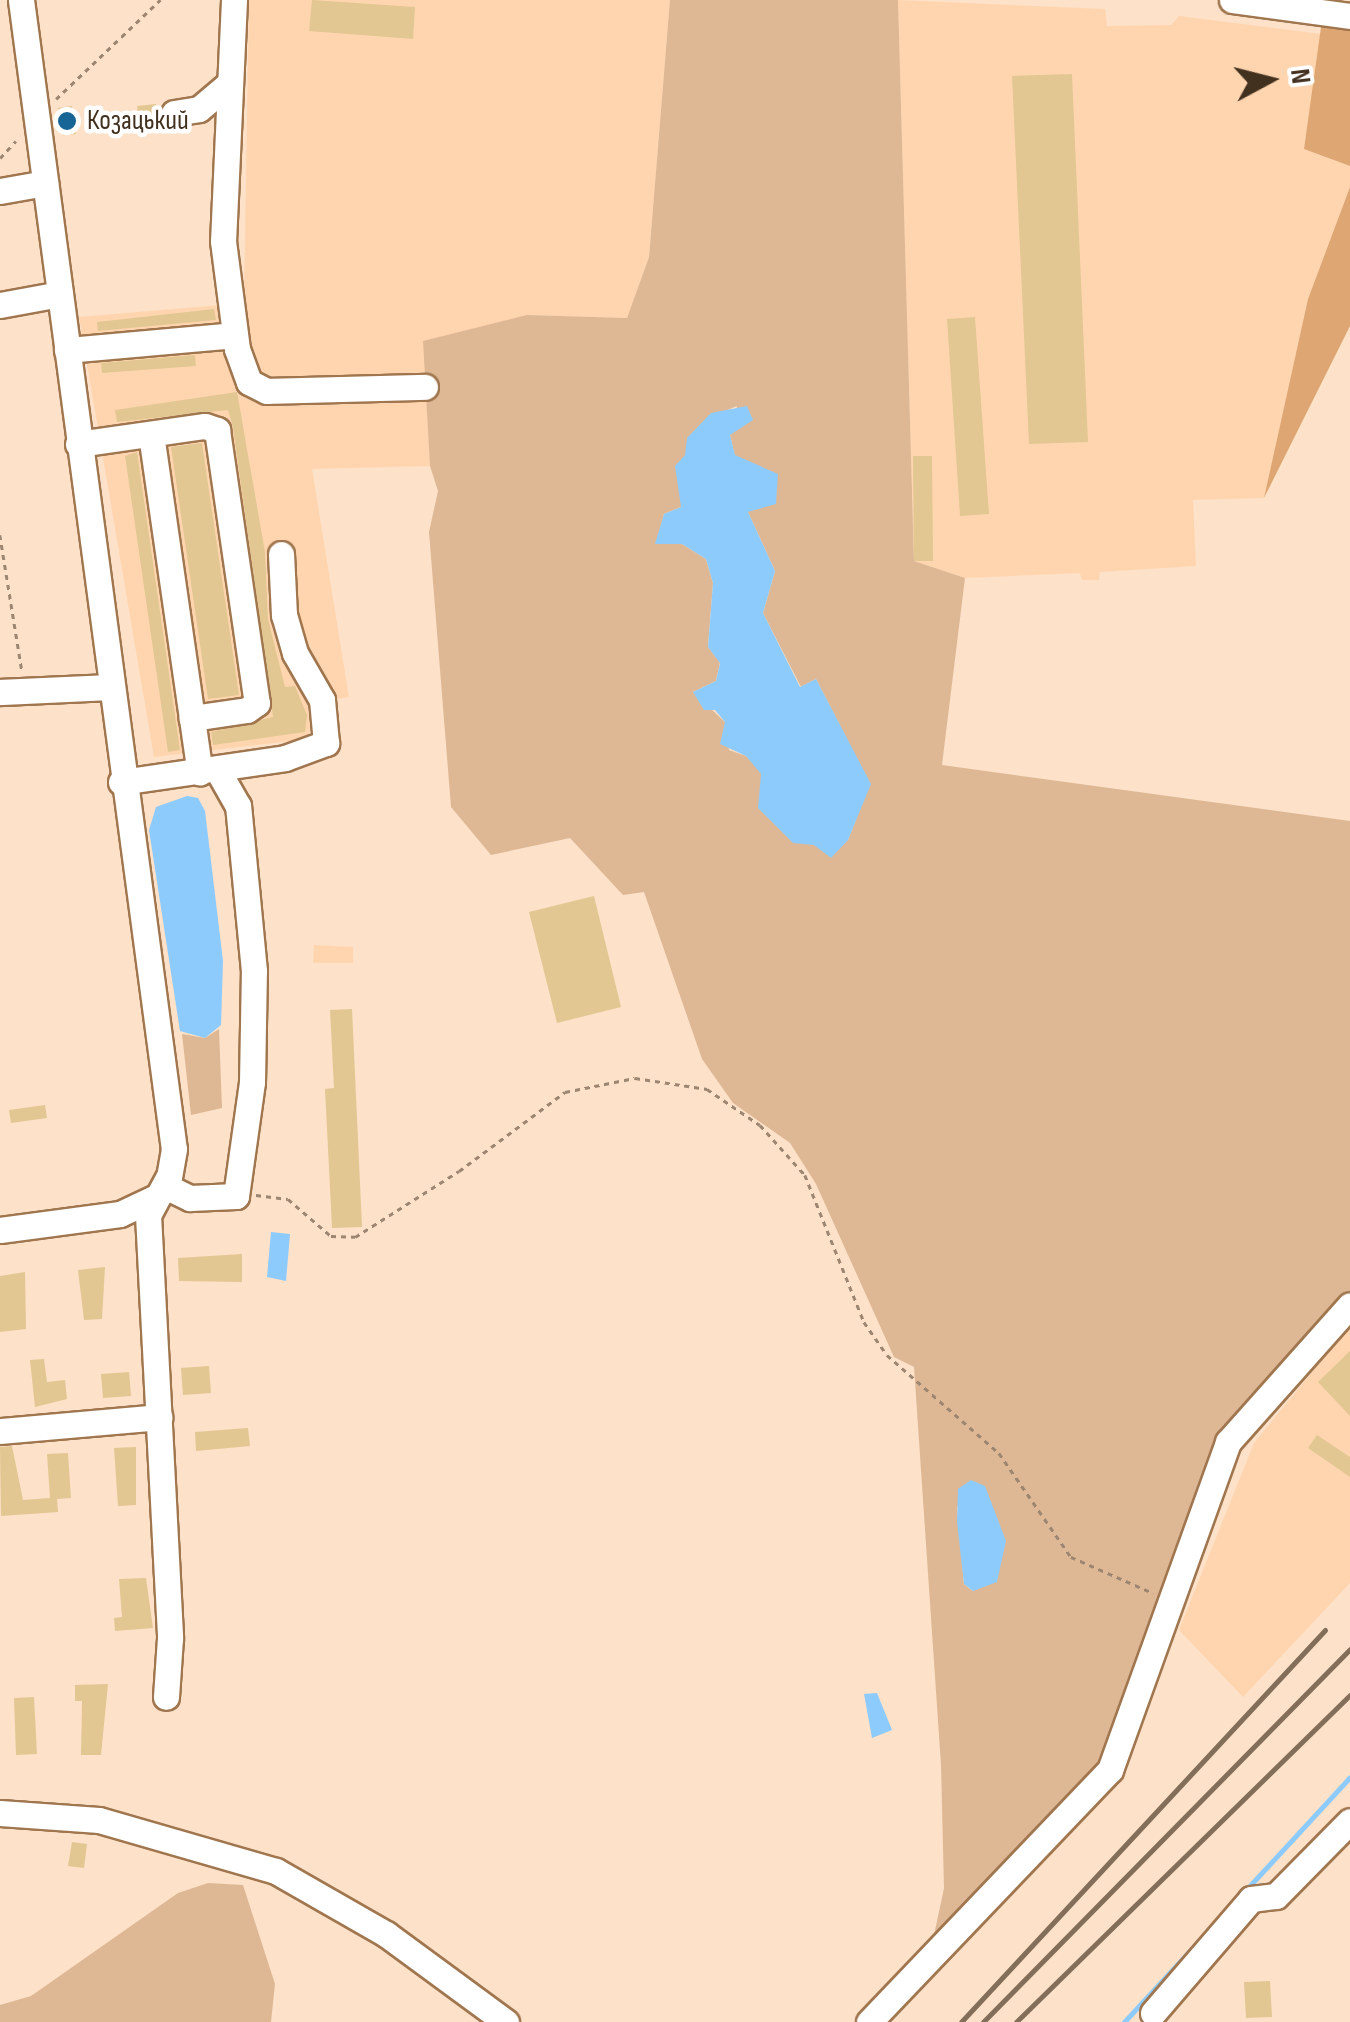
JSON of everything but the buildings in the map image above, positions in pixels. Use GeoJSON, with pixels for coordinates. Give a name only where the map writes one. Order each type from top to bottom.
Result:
{"type":"FeatureCollection","features":[{"type":"Feature","properties":{"kind":"street"},"geometry":{"type":"LineString","coordinates":[[21,0],[121,782],[174,1149],[148,1226],[170,1638],[166,1697]]}},
{"type":"Feature","properties":{"kind":"street"},"geometry":{"type":"LineString","coordinates":[[234,0],[223,241],[234,334],[249,382],[260,390],[425,387]]}},
{"type":"Feature","properties":{"kind":"street"},"geometry":{"type":"LineString","coordinates":[[1232,0],[1350,16]]}},
{"type":"Feature","properties":{"kind":"street"},"geometry":{"type":"LineString","coordinates":[[174,113],[199,109],[229,84]]}},
{"type":"Feature","properties":{"kind":"street"},"geometry":{"type":"LineString","coordinates":[[0,190],[45,183]]}},
{"type":"Feature","properties":{"kind":"street"},"geometry":{"type":"LineString","coordinates":[[0,305],[60,294]]}},
{"type":"Feature","properties":{"kind":"street"},"geometry":{"type":"LineString","coordinates":[[67,350],[234,334]]}},
{"type":"Feature","properties":{"kind":"street"},"geometry":{"type":"LineString","coordinates":[[78,444],[212,426],[225,473],[257,702],[247,710],[192,718]]}},
{"type":"Feature","properties":{"kind":"street"},"geometry":{"type":"LineString","coordinates":[[0,1230],[120,1214],[160,1192],[190,1198],[236,1196],[252,1082],[254,971],[238,806],[208,771],[192,718],[150,434]]}},
{"type":"Feature","properties":{"kind":"street"},"geometry":{"type":"LineString","coordinates":[[121,782],[306,754],[326,743],[322,700],[294,653],[284,616],[281,554]]}},
{"type":"Feature","properties":{"kind":"street"},"geometry":{"type":"LineString","coordinates":[[0,692],[109,686]]}},
{"type":"Feature","properties":{"kind":"street"},"geometry":{"type":"LineString","coordinates":[[870,2022],[1110,1770],[1168,1599],[1228,1442],[1350,1305]]}},
{"type":"Feature","properties":{"kind":"street"},"geometry":{"type":"LineString","coordinates":[[0,1430],[158,1417]]}},
{"type":"Feature","properties":{"kind":"street"},"geometry":{"type":"LineString","coordinates":[[0,1813],[99,1820],[276,1871],[386,1934],[506,2022]]}},
{"type":"Feature","properties":{"kind":"street"},"geometry":{"type":"LineString","coordinates":[[1153,2014],[1251,1900],[1276,1896],[1350,1821]]}},
{"type":"Feature","properties":{"kind":"path"},"geometry":{"type":"LineString","coordinates":[[0,158],[160,0]]}},
{"type":"Feature","properties":{"kind":"path"},"geometry":{"type":"LineString","coordinates":[[0,536],[29,692]]}},
{"type":"Feature","properties":{"kind":"path"},"geometry":{"type":"LineString","coordinates":[[236,1196],[288,1199],[331,1236],[363,1234],[560,1094],[620,1078],[692,1083],[733,1103],[797,1164],[820,1202],[868,1329],[999,1453],[1071,1557],[1168,1599]]}},
{"type":"Feature","properties":{"kind":"shaded area"},"geometry":{"type":"Polygon","coordinates":[[[249,0],[670,0],[649,257],[627,318],[527,315],[425,355],[430,466],[312,469],[349,697],[314,703],[308,739],[154,757],[79,317],[244,303],[249,0]]]}},
{"type":"Feature","properties":{"kind":"shaded area"},"geometry":{"type":"Polygon","coordinates":[[[670,0],[898,0],[914,561],[965,578],[942,765],[1350,821],[1350,1297],[1226,1424],[1110,1757],[933,1940],[944,1888],[941,1765],[914,1367],[894,1357],[816,1184],[790,1143],[733,1103],[702,1059],[644,892],[623,895],[570,838],[491,855],[451,807],[429,532],[438,491],[430,466],[423,341],[527,315],[627,318],[649,257],[670,0]],[[737,406],[723,412],[681,507],[664,514],[656,544],[682,544],[706,559],[713,583],[708,647],[720,662],[716,681],[693,692],[725,722],[729,750],[746,756],[848,840],[870,784],[816,679],[801,687],[763,613],[775,571],[748,512],[730,435],[737,406]],[[957,1507],[964,1584],[973,1591],[991,1507],[957,1507]]]}},
{"type":"Feature","properties":{"kind":"shaded area"},"geometry":{"type":"Polygon","coordinates":[[[898,0],[1105,9],[1107,26],[1171,25],[1179,16],[1322,34],[1304,149],[1350,166],[1350,187],[1308,299],[1264,498],[1193,500],[1196,566],[1100,572],[1099,580],[1082,580],[1080,573],[965,578],[914,561],[898,0]]]}},
{"type":"Feature","properties":{"kind":"shaded area"},"geometry":{"type":"Polygon","coordinates":[[[1322,20],[1350,24],[1350,166],[1304,149],[1322,20]]]}},
{"type":"Feature","properties":{"kind":"shaded area"},"geometry":{"type":"Polygon","coordinates":[[[1350,187],[1350,326],[1264,498],[1308,299],[1350,187]]]}},
{"type":"Feature","properties":{"kind":"shaded area"},"geometry":{"type":"Polygon","coordinates":[[[314,945],[353,947],[353,963],[313,963],[314,945]]]}},
{"type":"Feature","properties":{"kind":"shaded area"},"geometry":{"type":"Polygon","coordinates":[[[219,1029],[222,1108],[191,1115],[182,1034],[205,1038],[219,1029]]]}},
{"type":"Feature","properties":{"kind":"shaded area"},"geometry":{"type":"Polygon","coordinates":[[[1350,1326],[1350,1583],[1243,1697],[1179,1630],[1254,1443],[1350,1326]]]}},
{"type":"Feature","properties":{"kind":"shaded area"},"geometry":{"type":"Polygon","coordinates":[[[208,1883],[243,1885],[275,1984],[271,2022],[0,2022],[0,2005],[31,1996],[178,1893],[208,1883]]]}},
{"type":"Feature","properties":{"kind":"water"},"geometry":{"type":"Polygon","coordinates":[[[747,406],[753,420],[730,435],[735,455],[778,474],[776,504],[748,512],[775,571],[763,613],[800,687],[816,679],[871,784],[848,840],[831,858],[814,845],[793,843],[758,808],[761,774],[746,756],[720,744],[725,722],[715,710],[704,710],[693,692],[716,681],[720,663],[708,647],[713,583],[706,559],[682,544],[655,544],[664,514],[681,507],[675,466],[685,455],[687,438],[711,413],[747,406]]]}},
{"type":"Feature","properties":{"kind":"water"},"geometry":{"type":"Polygon","coordinates":[[[187,796],[198,798],[205,811],[223,961],[221,1025],[205,1038],[180,1031],[149,830],[156,807],[187,796]]]}},
{"type":"Feature","properties":{"kind":"water"},"geometry":{"type":"Polygon","coordinates":[[[271,1232],[290,1234],[286,1281],[267,1277],[271,1232]]]}},
{"type":"Feature","properties":{"kind":"water"},"geometry":{"type":"Polygon","coordinates":[[[971,1480],[985,1486],[1006,1541],[997,1582],[973,1591],[964,1584],[957,1522],[958,1489],[971,1480]]]}},
{"type":"Feature","properties":{"kind":"water"},"geometry":{"type":"Polygon","coordinates":[[[877,1693],[892,1730],[872,1738],[864,1694],[877,1693]]]}},
{"type":"Feature","properties":{"kind":"waterway"},"geometry":{"type":"LineString","coordinates":[[1124,2022],[1350,1777]]}},
{"type":"Feature","properties":{"kind":"railway"},"geometry":{"type":"LineString","coordinates":[[961,2022],[1325,1630]]}},
{"type":"Feature","properties":{"kind":"railway"},"geometry":{"type":"LineString","coordinates":[[983,2022],[1350,1649]]}},
{"type":"Feature","properties":{"kind":"railway"},"geometry":{"type":"LineString","coordinates":[[1016,2022],[1350,1695]]}},
{"type":"Feature","properties":{"kind":"place","name":"Козацький"},"geometry":{"type":"Point","coordinates":[67,121]}}]}
